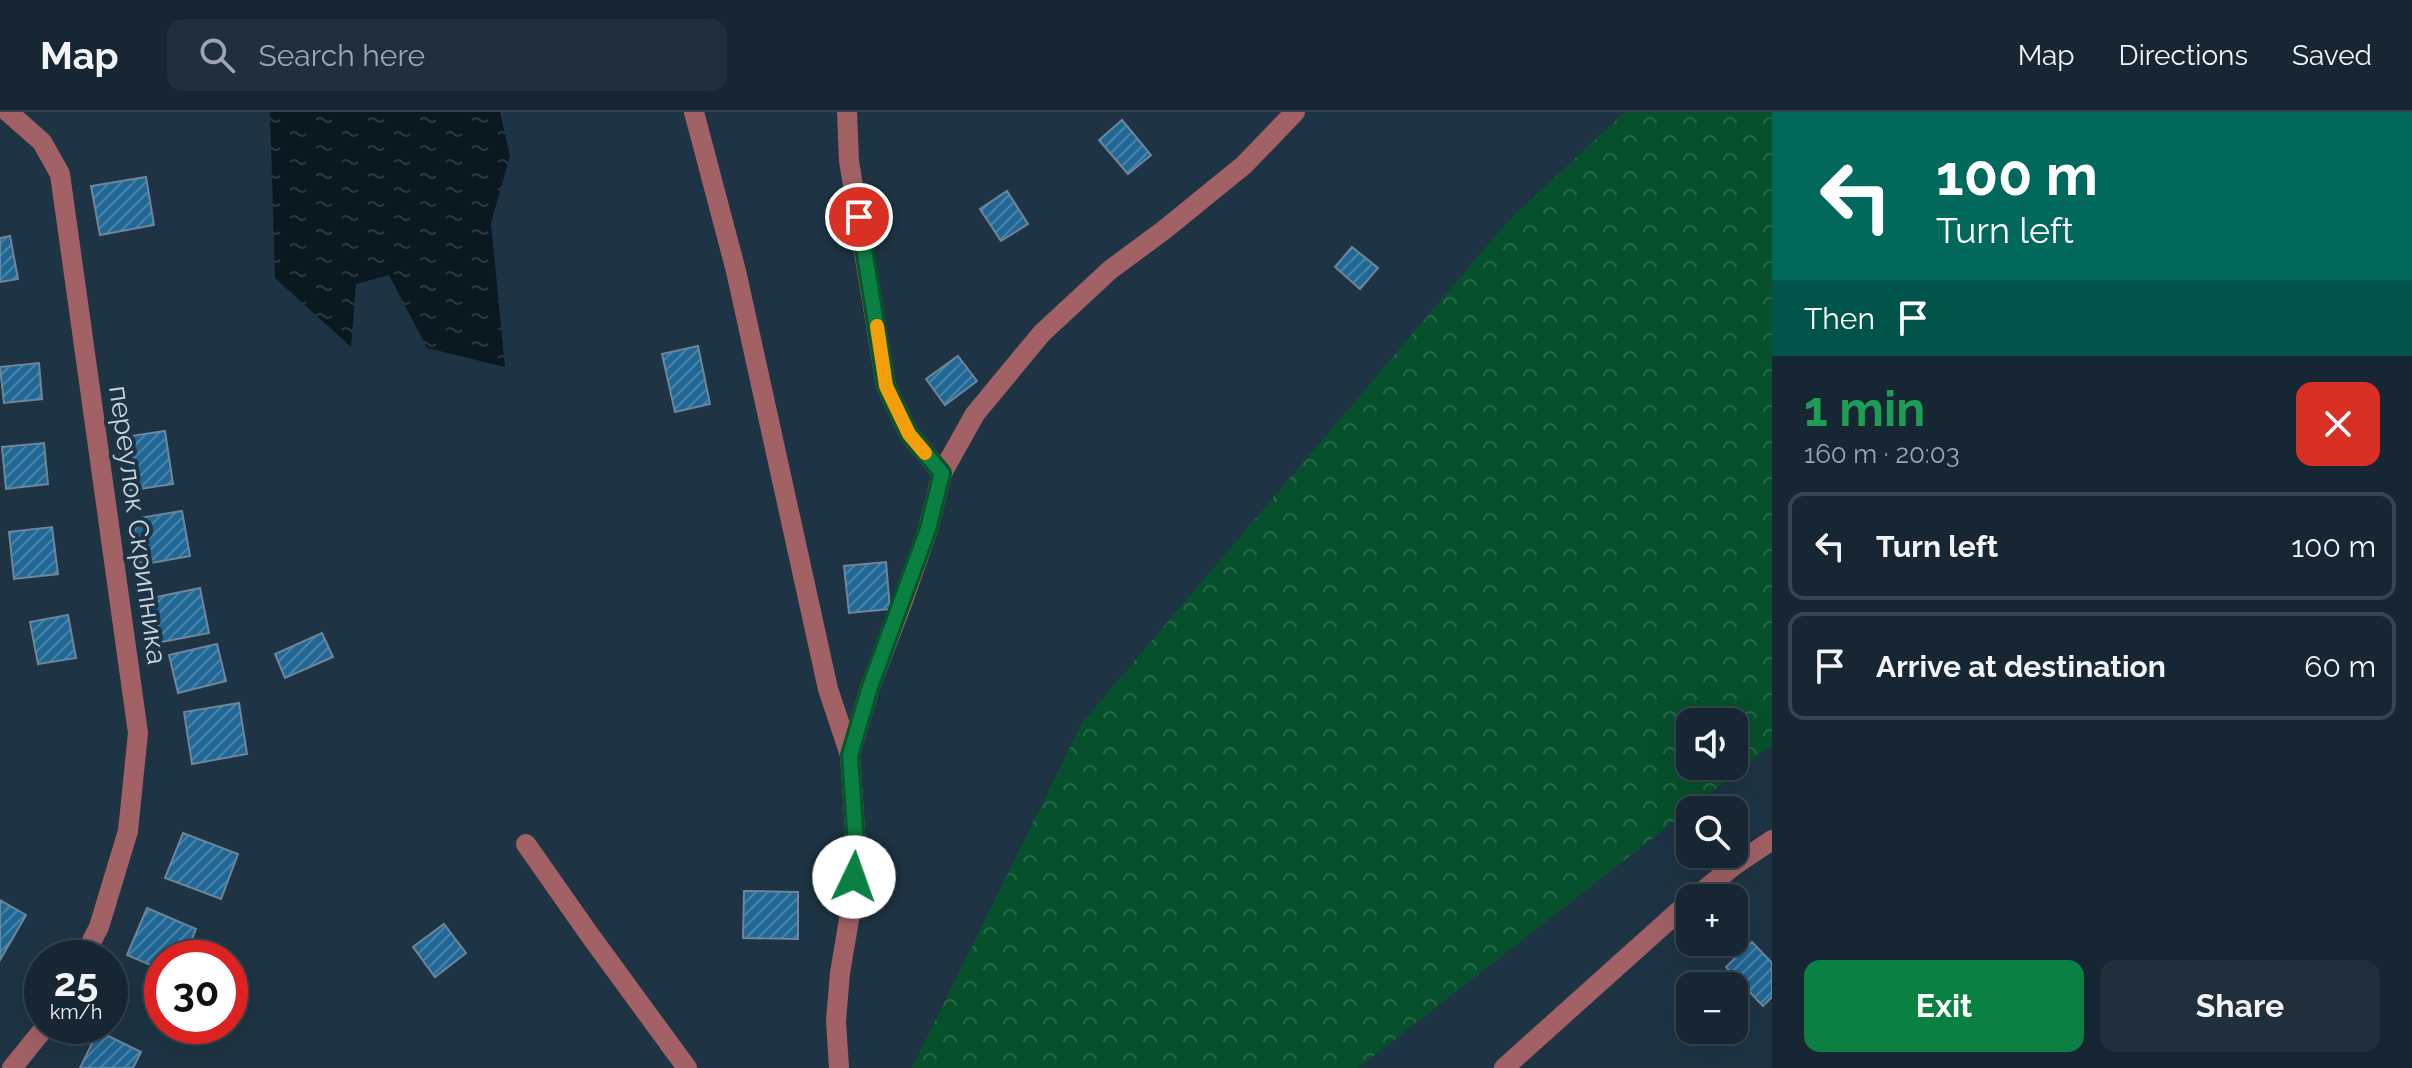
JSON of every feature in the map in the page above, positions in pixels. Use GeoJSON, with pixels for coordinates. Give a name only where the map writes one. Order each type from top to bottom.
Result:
{"type":"FeatureCollection","features":[{"type":"Feature","properties":{"kind":"street","name":"переулок Скрипника"},"geometry":{"type":"LineString","coordinates":[[8,112],[42,142],[60,174],[138,733],[128,831],[92,940]]}},
{"type":"Feature","properties":{"kind":"street"},"geometry":{"type":"LineString","coordinates":[[694,112],[736,271],[828,689],[850,755],[856,845],[836,1021],[839,1068]]}},
{"type":"Feature","properties":{"kind":"street"},"geometry":{"type":"LineString","coordinates":[[847,112],[849,161],[886,386],[909,434],[942,473]]}},
{"type":"Feature","properties":{"kind":"street"},"geometry":{"type":"LineString","coordinates":[[850,755],[870,687],[928,529],[942,473],[975,414],[1042,333],[1110,270],[1244,165],[1295,112]]}},
{"type":"Feature","properties":{"kind":"street"},"geometry":{"type":"LineString","coordinates":[[1712,884],[1772,840]]}},
{"type":"Feature","properties":{"kind":"street"},"geometry":{"type":"LineString","coordinates":[[526,844],[687,1068]]}},
{"type":"Feature","properties":{"kind":"street"},"geometry":{"type":"LineString","coordinates":[[1504,1068],[1676,914]]}},
{"type":"Feature","properties":{"kind":"street"},"geometry":{"type":"LineString","coordinates":[[12,1068],[31,1044]]}},
{"type":"Feature","properties":{"kind":"green space"},"geometry":{"type":"Polygon","coordinates":[[[1625,112],[1772,112],[1772,745],[1748,764],[1748,708],[1676,708],[1676,780],[1727,780],[1707,796],[1676,796],[1676,820],[1358,1068],[912,1068],[1082,723],[1509,220],[1625,112]]]}},
{"type":"Feature","properties":{"kind":"water"},"geometry":{"type":"Polygon","coordinates":[[[270,112],[500,112],[510,156],[491,223],[505,367],[427,348],[389,275],[356,284],[351,347],[275,278],[270,112]]]}},
{"type":"Feature","properties":{"kind":"building"},"geometry":{"type":"Polygon","coordinates":[[[1122,120],[1151,155],[1128,174],[1099,140],[1122,120]]]}},
{"type":"Feature","properties":{"kind":"building"},"geometry":{"type":"Polygon","coordinates":[[[146,177],[154,225],[100,235],[91,186],[146,177]]]}},
{"type":"Feature","properties":{"kind":"building"},"geometry":{"type":"Polygon","coordinates":[[[1007,191],[1028,224],[1001,241],[980,209],[1007,191]]]}},
{"type":"Feature","properties":{"kind":"building"},"geometry":{"type":"Polygon","coordinates":[[[10,236],[18,279],[0,282],[0,238],[10,236]]]}},
{"type":"Feature","properties":{"kind":"building"},"geometry":{"type":"Polygon","coordinates":[[[1352,247],[1378,268],[1360,289],[1335,267],[1352,247]]]}},
{"type":"Feature","properties":{"kind":"building"},"geometry":{"type":"Polygon","coordinates":[[[698,346],[710,404],[675,412],[662,354],[698,346]]]}},
{"type":"Feature","properties":{"kind":"building"},"geometry":{"type":"Polygon","coordinates":[[[958,356],[977,381],[945,405],[926,379],[958,356]]]}},
{"type":"Feature","properties":{"kind":"building"},"geometry":{"type":"Polygon","coordinates":[[[39,363],[42,399],[4,403],[0,367],[39,363]]]}},
{"type":"Feature","properties":{"kind":"building"},"geometry":{"type":"Polygon","coordinates":[[[165,431],[173,484],[126,491],[118,438],[165,431]]]}},
{"type":"Feature","properties":{"kind":"building"},"geometry":{"type":"Polygon","coordinates":[[[44,443],[48,484],[6,489],[2,447],[44,443]]]}},
{"type":"Feature","properties":{"kind":"building"},"geometry":{"type":"Polygon","coordinates":[[[182,511],[190,556],[140,565],[133,519],[182,511]]]}},
{"type":"Feature","properties":{"kind":"building"},"geometry":{"type":"Polygon","coordinates":[[[52,527],[58,574],[14,579],[9,532],[52,527]]]}},
{"type":"Feature","properties":{"kind":"building"},"geometry":{"type":"Polygon","coordinates":[[[886,562],[890,609],[849,613],[844,566],[886,562]]]}},
{"type":"Feature","properties":{"kind":"building"},"geometry":{"type":"Polygon","coordinates":[[[200,588],[209,633],[156,643],[147,599],[200,588]]]}},
{"type":"Feature","properties":{"kind":"building"},"geometry":{"type":"Polygon","coordinates":[[[68,615],[76,658],[38,664],[30,622],[68,615]]]}},
{"type":"Feature","properties":{"kind":"building"},"geometry":{"type":"Polygon","coordinates":[[[322,633],[333,657],[285,678],[275,654],[322,633]]]}},
{"type":"Feature","properties":{"kind":"building"},"geometry":{"type":"Polygon","coordinates":[[[217,644],[226,681],[178,693],[169,655],[217,644]]]}},
{"type":"Feature","properties":{"kind":"building"},"geometry":{"type":"Polygon","coordinates":[[[239,703],[247,754],[192,764],[184,712],[239,703]]]}},
{"type":"Feature","properties":{"kind":"building"},"geometry":{"type":"Polygon","coordinates":[[[183,833],[238,854],[221,899],[165,878],[183,833]]]}},
{"type":"Feature","properties":{"kind":"building"},"geometry":{"type":"Polygon","coordinates":[[[744,891],[798,892],[798,939],[743,938],[744,891]]]}},
{"type":"Feature","properties":{"kind":"building"},"geometry":{"type":"Polygon","coordinates":[[[0,900],[26,915],[0,960],[0,900]]]}},
{"type":"Feature","properties":{"kind":"building"},"geometry":{"type":"Polygon","coordinates":[[[147,908],[196,929],[191,940],[144,940],[144,962],[128,953],[147,908]]]}},
{"type":"Feature","properties":{"kind":"building"},"geometry":{"type":"Polygon","coordinates":[[[444,924],[466,953],[435,977],[413,947],[444,924]]]}},
{"type":"Feature","properties":{"kind":"building"},"geometry":{"type":"Polygon","coordinates":[[[1752,942],[1772,963],[1772,997],[1763,1006],[1748,990],[1748,972],[1731,972],[1726,967],[1737,956],[1748,956],[1748,946],[1752,942]]]}},
{"type":"Feature","properties":{"kind":"building"},"geometry":{"type":"Polygon","coordinates":[[[92,1044],[125,1044],[141,1052],[133,1068],[80,1068],[92,1044]]]}},
{"type":"Feature","properties":{"kind":"slow traffic"},"geometry":{"type":"LineString","coordinates":[[877,326],[886,386],[909,434],[925,453]]}},
{"type":"Feature","properties":{"kind":"route"},"geometry":{"type":"LineString","coordinates":[[854,877],[855,804],[850,755],[870,687],[928,529],[942,473],[909,434],[886,386],[859,217]]}}]}
